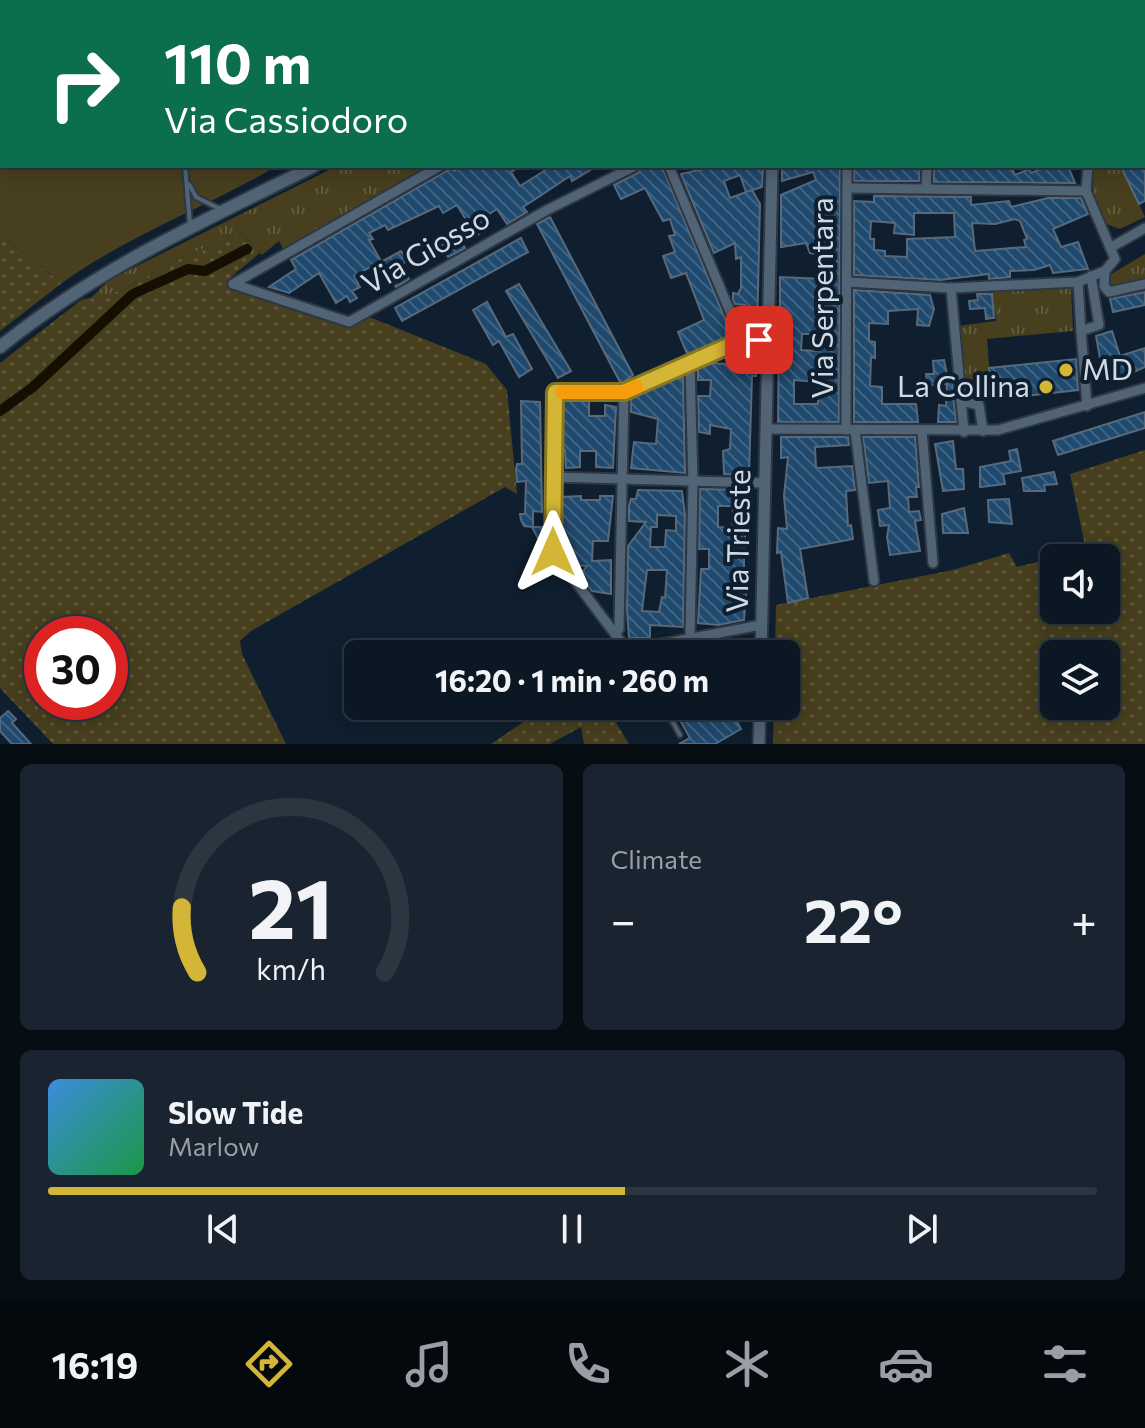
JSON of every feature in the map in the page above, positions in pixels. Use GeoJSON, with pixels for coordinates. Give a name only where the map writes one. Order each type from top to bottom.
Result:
{"type":"FeatureCollection","features":[{"type":"Feature","properties":{"kind":"main road"},"geometry":{"type":"LineString","coordinates":[[0,347],[102,273],[310,168]]}},
{"type":"Feature","properties":{"kind":"street","name":"Via Giosso"},"geometry":{"type":"LineString","coordinates":[[436,168],[233,284],[349,322],[527,220],[631,168]]}},
{"type":"Feature","properties":{"kind":"street"},"geometry":{"type":"LineString","coordinates":[[670,168],[742,340]]}},
{"type":"Feature","properties":{"kind":"street","name":"Via Trieste"},"geometry":{"type":"LineString","coordinates":[[761,640],[772,168]]}},
{"type":"Feature","properties":{"kind":"street","name":"Via Serpentara"},"geometry":{"type":"LineString","coordinates":[[847,168],[850,430],[874,581]]}},
{"type":"Feature","properties":{"kind":"street"},"geometry":{"type":"LineString","coordinates":[[926,188],[927,168]]}},
{"type":"Feature","properties":{"kind":"street"},"geometry":{"type":"LineString","coordinates":[[847,282],[951,288],[1078,282],[1105,271],[1115,259],[1086,191],[1088,168]]}},
{"type":"Feature","properties":{"kind":"street"},"geometry":{"type":"LineString","coordinates":[[848,188],[1086,191]]}},
{"type":"Feature","properties":{"kind":"street"},"geometry":{"type":"LineString","coordinates":[[1110,248],[1145,228]]}},
{"type":"Feature","properties":{"kind":"street"},"geometry":{"type":"LineString","coordinates":[[1105,271],[1104,286],[1109,292],[1145,284]]}},
{"type":"Feature","properties":{"kind":"street"},"geometry":{"type":"LineString","coordinates":[[1081,331],[1099,325],[1091,276]]}},
{"type":"Feature","properties":{"kind":"street"},"geometry":{"type":"LineString","coordinates":[[1078,282],[1087,406]]}},
{"type":"Feature","properties":{"kind":"street"},"geometry":{"type":"LineString","coordinates":[[951,288],[964,432]]}},
{"type":"Feature","properties":{"kind":"street"},"geometry":{"type":"LineString","coordinates":[[761,625],[629,650],[553,552],[553,477],[555,392],[624,392],[742,340],[767,340]]}},
{"type":"Feature","properties":{"kind":"street"},"geometry":{"type":"LineString","coordinates":[[690,364],[693,483],[690,637]]}},
{"type":"Feature","properties":{"kind":"street"},"geometry":{"type":"LineString","coordinates":[[766,429],[964,432],[1007,429],[1145,388]]}},
{"type":"Feature","properties":{"kind":"street"},"geometry":{"type":"LineString","coordinates":[[615,634],[619,629],[624,392]]}},
{"type":"Feature","properties":{"kind":"street"},"geometry":{"type":"LineString","coordinates":[[961,401],[979,405],[983,431]]}},
{"type":"Feature","properties":{"kind":"street"},"geometry":{"type":"LineString","coordinates":[[922,431],[933,563]]}},
{"type":"Feature","properties":{"kind":"street"},"geometry":{"type":"LineString","coordinates":[[553,477],[764,483]]}},
{"type":"Feature","properties":{"kind":"street"},"geometry":{"type":"LineString","coordinates":[[759,744],[760,720]]}},
{"type":"Feature","properties":{"kind":"lane"},"geometry":{"type":"LineString","coordinates":[[185,168],[190,226]]}},
{"type":"Feature","properties":{"kind":"lane"},"geometry":{"type":"LineString","coordinates":[[188,182],[196,197],[224,210]]}},
{"type":"Feature","properties":{"kind":"lane"},"geometry":{"type":"LineString","coordinates":[[672,720],[680,735]]}},
{"type":"Feature","properties":{"kind":"green space"},"geometry":{"type":"Polygon","coordinates":[[[0,168],[273,168],[140,236],[62,283],[0,235],[0,168]]]}},
{"type":"Feature","properties":{"kind":"green space"},"geometry":{"type":"Polygon","coordinates":[[[333,168],[433,168],[283,249],[279,241],[262,255],[243,234],[189,254],[122,290],[89,300],[109,280],[333,168]]]}},
{"type":"Feature","properties":{"kind":"green space"},"geometry":{"type":"Polygon","coordinates":[[[1094,168],[1123,168],[1145,217],[1120,229],[1103,223],[1092,187],[1094,168]]]}},
{"type":"Feature","properties":{"kind":"green space"},"geometry":{"type":"Polygon","coordinates":[[[243,234],[260,253],[230,278],[230,287],[348,326],[367,316],[486,364],[507,390],[517,494],[505,487],[251,631],[240,641],[242,654],[286,744],[53,744],[30,720],[128,720],[128,616],[24,616],[24,713],[0,688],[0,363],[81,300],[122,290],[189,254],[243,234]]]}},
{"type":"Feature","properties":{"kind":"green space"},"geometry":{"type":"Polygon","coordinates":[[[0,235],[62,283],[0,331],[0,235]]]}},
{"type":"Feature","properties":{"kind":"green space"},"geometry":{"type":"Polygon","coordinates":[[[1145,254],[1145,281],[1108,287],[1108,276],[1145,254]]]}},
{"type":"Feature","properties":{"kind":"green space"},"geometry":{"type":"Polygon","coordinates":[[[1071,286],[1073,331],[987,339],[991,390],[966,392],[958,326],[996,321],[992,290],[1071,286]]]}},
{"type":"Feature","properties":{"kind":"green space"},"geometry":{"type":"Polygon","coordinates":[[[1145,450],[1145,744],[773,744],[774,720],[800,720],[800,640],[775,640],[776,605],[953,570],[1009,553],[1017,567],[1040,561],[1040,624],[1120,624],[1120,544],[1085,544],[1070,474],[1145,450]]]}},
{"type":"Feature","properties":{"kind":"green space"},"geometry":{"type":"Polygon","coordinates":[[[526,720],[614,720],[629,744],[584,744],[581,727],[550,744],[491,744],[526,720]]]}},
{"type":"Feature","properties":{"kind":"building"},"geometry":{"type":"Polygon","coordinates":[[[452,168],[454,171],[459,168],[518,168],[511,172],[520,186],[549,168],[594,168],[572,181],[570,176],[523,207],[527,212],[507,224],[497,209],[483,218],[488,227],[476,236],[457,205],[443,213],[439,206],[388,230],[385,225],[369,233],[373,239],[369,240],[381,261],[354,276],[360,287],[352,291],[357,298],[350,302],[347,296],[336,303],[319,273],[289,293],[269,287],[296,269],[291,260],[452,168]]]}},
{"type":"Feature","properties":{"kind":"building"},"geometry":{"type":"Polygon","coordinates":[[[641,168],[663,168],[732,336],[688,356],[678,332],[704,320],[686,273],[671,278],[663,256],[675,252],[669,236],[675,235],[670,219],[663,221],[645,188],[621,199],[614,185],[638,173],[641,168]]]}},
{"type":"Feature","properties":{"kind":"building"},"geometry":{"type":"Polygon","coordinates":[[[709,168],[763,168],[762,187],[752,190],[760,204],[757,332],[747,332],[742,321],[745,305],[735,304],[733,299],[733,293],[738,294],[741,288],[741,257],[736,259],[735,243],[714,253],[681,174],[709,168]],[[740,175],[724,181],[730,198],[750,191],[746,192],[740,175]]]}},
{"type":"Feature","properties":{"kind":"building"},"geometry":{"type":"Polygon","coordinates":[[[782,168],[840,168],[839,422],[778,422],[779,334],[786,334],[787,314],[780,314],[780,277],[824,279],[825,255],[810,253],[806,243],[781,247],[781,195],[816,180],[813,172],[782,181],[782,168]],[[802,334],[801,350],[817,351],[818,334],[802,334]],[[794,380],[794,404],[818,404],[818,382],[794,380]]]}},
{"type":"Feature","properties":{"kind":"building"},"geometry":{"type":"Polygon","coordinates":[[[854,168],[920,168],[919,181],[854,181],[854,168]]]}},
{"type":"Feature","properties":{"kind":"building"},"geometry":{"type":"Polygon","coordinates":[[[934,168],[1012,168],[1015,175],[1029,169],[1031,173],[1044,168],[1069,168],[1075,183],[934,182],[934,168]]]}},
{"type":"Feature","properties":{"kind":"building"},"geometry":{"type":"Polygon","coordinates":[[[1145,168],[1145,201],[1139,204],[1122,169],[1145,168]]]}},
{"type":"Feature","properties":{"kind":"building"},"geometry":{"type":"Polygon","coordinates":[[[874,196],[971,197],[971,205],[1009,201],[1011,207],[1048,198],[1081,198],[1088,214],[1053,229],[1061,247],[1078,242],[1088,269],[1053,273],[1050,265],[1034,270],[1010,271],[1010,277],[989,279],[989,274],[940,280],[854,275],[854,201],[874,202],[874,196]],[[914,213],[914,235],[894,233],[895,223],[871,221],[870,239],[874,239],[874,250],[885,251],[885,256],[907,257],[907,239],[955,237],[954,213],[914,213]],[[1015,219],[995,224],[972,223],[975,251],[1026,247],[1024,240],[1027,239],[1020,221],[1015,219]]]}},
{"type":"Feature","properties":{"kind":"building"},"geometry":{"type":"Polygon","coordinates":[[[550,217],[633,375],[621,384],[537,224],[550,217]]]}},
{"type":"Feature","properties":{"kind":"building"},"geometry":{"type":"Polygon","coordinates":[[[455,231],[465,248],[448,257],[441,246],[445,243],[442,238],[455,231]]]}},
{"type":"Feature","properties":{"kind":"building"},"geometry":{"type":"Polygon","coordinates":[[[521,238],[528,252],[402,321],[395,308],[521,238]]]}},
{"type":"Feature","properties":{"kind":"building"},"geometry":{"type":"Polygon","coordinates":[[[401,251],[407,261],[401,265],[409,279],[396,287],[381,262],[401,251]]]}},
{"type":"Feature","properties":{"kind":"building"},"geometry":{"type":"Polygon","coordinates":[[[519,284],[571,371],[558,378],[506,291],[519,284]]]}},
{"type":"Feature","properties":{"kind":"building"},"geometry":{"type":"Polygon","coordinates":[[[854,290],[930,295],[934,309],[929,326],[917,325],[918,309],[888,311],[888,324],[869,323],[869,341],[875,342],[870,386],[882,387],[882,404],[916,404],[918,422],[854,422],[854,290]]]}},
{"type":"Feature","properties":{"kind":"building"},"geometry":{"type":"Polygon","coordinates":[[[1145,292],[1145,305],[1113,312],[1110,299],[1145,292]]]}},
{"type":"Feature","properties":{"kind":"building"},"geometry":{"type":"Polygon","coordinates":[[[977,294],[992,294],[994,318],[986,319],[985,308],[970,309],[969,301],[978,300],[977,294]]]}},
{"type":"Feature","properties":{"kind":"building"},"geometry":{"type":"Polygon","coordinates":[[[487,302],[506,337],[513,334],[532,369],[519,377],[499,341],[493,345],[473,310],[487,302]]]}},
{"type":"Feature","properties":{"kind":"building"},"geometry":{"type":"Polygon","coordinates":[[[1112,331],[1120,356],[1145,348],[1145,367],[1123,377],[1103,375],[1096,336],[1112,331]]]}},
{"type":"Feature","properties":{"kind":"building"},"geometry":{"type":"Polygon","coordinates":[[[728,355],[757,356],[756,376],[752,376],[749,475],[724,474],[723,451],[730,449],[731,429],[710,425],[710,434],[699,432],[698,396],[710,396],[711,380],[698,380],[698,368],[709,363],[727,364],[728,355]]]}},
{"type":"Feature","properties":{"kind":"building"},"geometry":{"type":"Polygon","coordinates":[[[1076,359],[1078,390],[998,399],[998,394],[992,395],[989,368],[1076,359]]]}},
{"type":"Feature","properties":{"kind":"building"},"geometry":{"type":"Polygon","coordinates":[[[944,360],[948,380],[952,380],[956,422],[938,422],[939,405],[946,406],[947,384],[927,385],[926,374],[934,374],[933,361],[944,360]]]}},
{"type":"Feature","properties":{"kind":"building"},"geometry":{"type":"Polygon","coordinates":[[[675,378],[683,378],[685,473],[631,468],[634,442],[656,444],[658,419],[631,412],[631,397],[675,378]]]}},
{"type":"Feature","properties":{"kind":"building"},"geometry":{"type":"Polygon","coordinates":[[[560,400],[589,400],[589,416],[605,416],[605,405],[616,407],[613,468],[596,467],[596,451],[580,451],[580,467],[566,468],[565,450],[560,450],[560,400]]]}},
{"type":"Feature","properties":{"kind":"building"},"geometry":{"type":"Polygon","coordinates":[[[521,401],[540,402],[542,512],[533,511],[533,527],[545,527],[544,550],[532,527],[524,526],[520,514],[525,514],[526,481],[517,482],[516,469],[517,464],[522,464],[521,401]]]}},
{"type":"Feature","properties":{"kind":"building"},"geometry":{"type":"Polygon","coordinates":[[[1145,412],[1145,428],[1058,455],[1053,441],[1145,412]]]}},
{"type":"Feature","properties":{"kind":"building"},"geometry":{"type":"Polygon","coordinates":[[[781,437],[848,437],[849,445],[815,447],[816,468],[852,466],[855,490],[846,491],[848,526],[851,525],[853,539],[800,549],[808,598],[788,603],[781,552],[777,553],[778,528],[787,529],[784,496],[788,457],[781,458],[781,437]]]}},
{"type":"Feature","properties":{"kind":"building"},"geometry":{"type":"Polygon","coordinates":[[[863,437],[915,437],[919,487],[916,487],[917,497],[908,497],[909,512],[919,511],[921,520],[915,521],[920,551],[890,555],[889,525],[880,526],[878,510],[890,508],[888,481],[869,483],[863,437]]]}},
{"type":"Feature","properties":{"kind":"building"},"geometry":{"type":"Polygon","coordinates":[[[953,441],[956,469],[963,469],[964,489],[943,491],[935,444],[953,441]]]}},
{"type":"Feature","properties":{"kind":"building"},"geometry":{"type":"Polygon","coordinates":[[[1017,449],[1021,471],[1003,474],[1005,484],[980,487],[980,467],[1011,461],[1009,451],[1017,449]]]}},
{"type":"Feature","properties":{"kind":"building"},"geometry":{"type":"Polygon","coordinates":[[[1054,472],[1057,484],[1044,485],[1045,491],[1024,491],[1022,478],[1054,472]]]}},
{"type":"Feature","properties":{"kind":"building"},"geometry":{"type":"Polygon","coordinates":[[[700,489],[750,490],[750,522],[746,522],[744,551],[744,568],[748,569],[744,620],[718,625],[698,623],[701,569],[709,569],[709,549],[699,549],[700,489]],[[718,506],[718,527],[732,528],[733,506],[718,506]]]}},
{"type":"Feature","properties":{"kind":"building"},"geometry":{"type":"Polygon","coordinates":[[[638,490],[682,491],[685,515],[683,627],[650,625],[650,638],[629,638],[628,546],[646,522],[629,521],[631,499],[636,499],[638,490]],[[657,515],[657,527],[651,527],[650,547],[665,547],[666,530],[676,531],[676,516],[657,515]],[[647,570],[642,611],[659,612],[662,597],[665,598],[667,570],[647,570]]]}},
{"type":"Feature","properties":{"kind":"building"},"geometry":{"type":"Polygon","coordinates":[[[581,496],[581,500],[600,500],[600,496],[613,496],[608,541],[593,541],[592,561],[611,560],[611,594],[592,591],[580,575],[587,566],[573,565],[560,544],[561,497],[581,496]]]}},
{"type":"Feature","properties":{"kind":"building"},"geometry":{"type":"Polygon","coordinates":[[[1009,499],[1012,524],[989,522],[988,500],[1009,499]]]}},
{"type":"Feature","properties":{"kind":"building"},"geometry":{"type":"Polygon","coordinates":[[[964,508],[968,533],[943,533],[942,514],[964,508]]]}},
{"type":"Feature","properties":{"kind":"building"},"geometry":{"type":"Polygon","coordinates":[[[8,711],[16,719],[12,723],[31,744],[12,744],[0,731],[0,718],[8,711]]]}},
{"type":"Feature","properties":{"kind":"building"},"geometry":{"type":"Polygon","coordinates":[[[680,720],[736,720],[741,729],[715,744],[679,744],[690,738],[680,720]]]}},
{"type":"Feature","properties":{"kind":"waterway"},"geometry":{"type":"LineString","coordinates":[[0,411],[33,387],[133,294],[188,269],[205,271],[247,249]]}},
{"type":"Feature","properties":{"kind":"slow traffic"},"geometry":{"type":"LineString","coordinates":[[562,392],[624,392],[636,387]]}},
{"type":"Feature","properties":{"kind":"place","name":"MD"},"geometry":{"type":"Point","coordinates":[1066,370]}},
{"type":"Feature","properties":{"kind":"place","name":"La Collina"},"geometry":{"type":"Point","coordinates":[1046,387]}},
{"type":"Feature","properties":{"kind":"route"},"geometry":{"type":"LineString","coordinates":[[553,552],[555,392],[624,392],[742,340],[759,340]]}}]}
